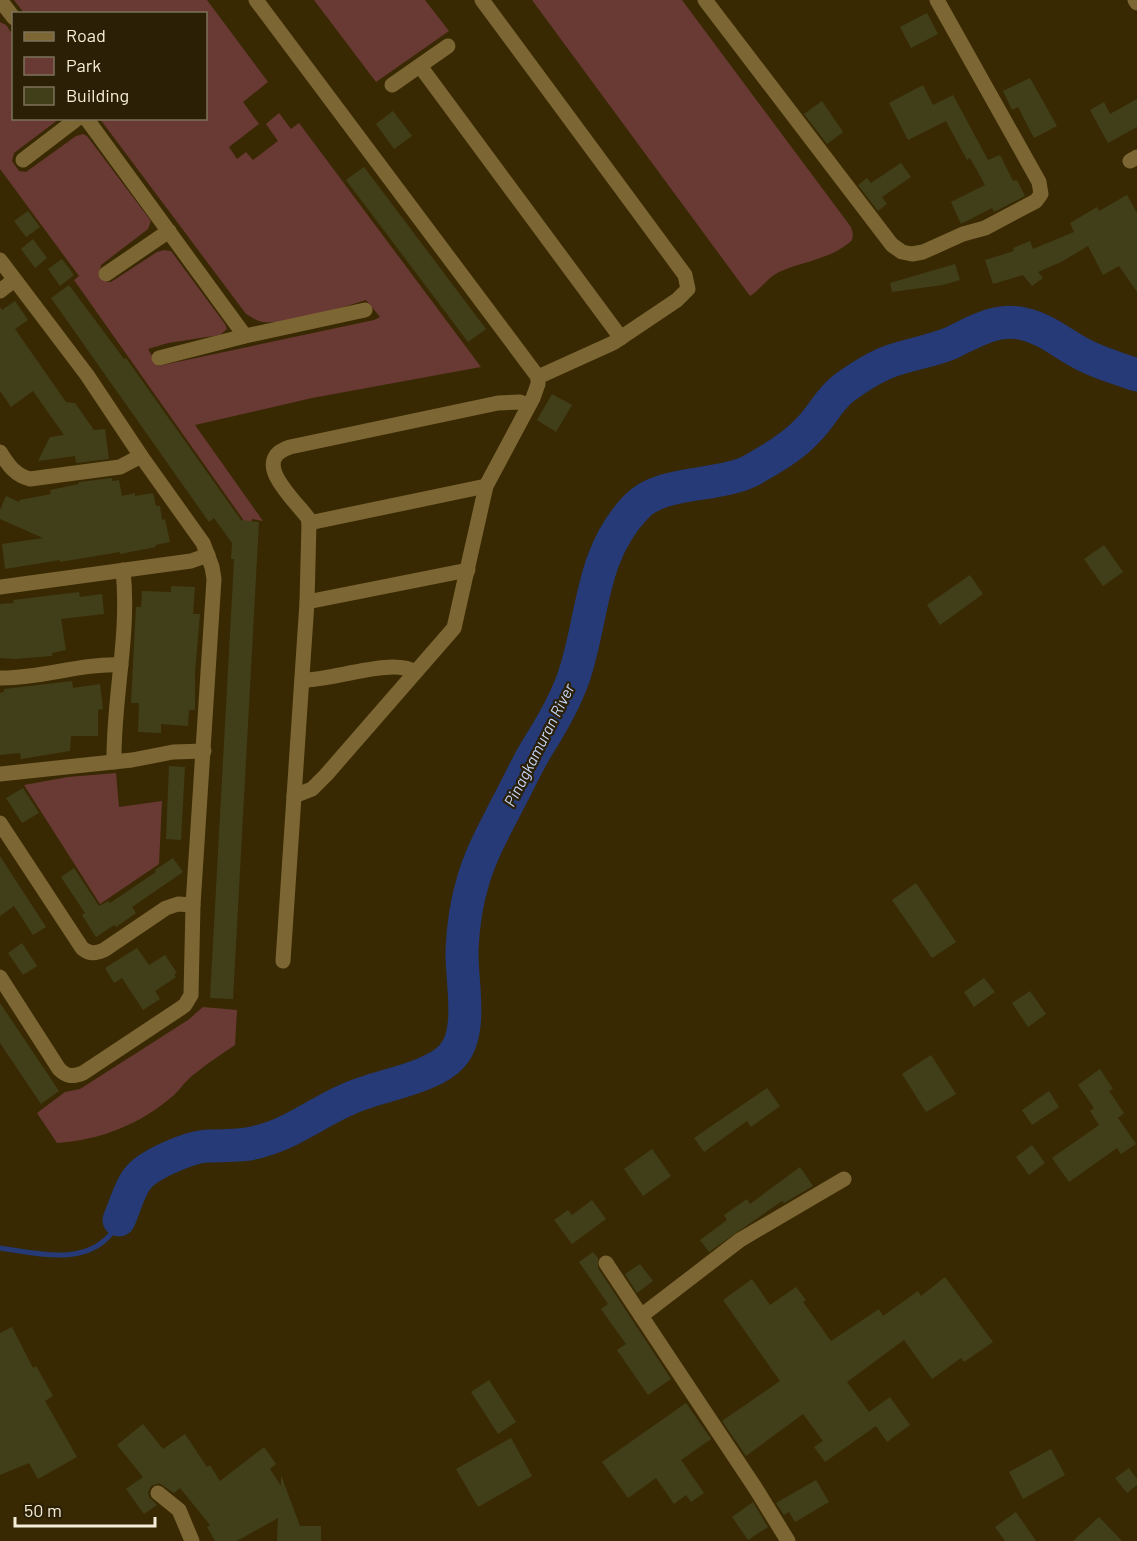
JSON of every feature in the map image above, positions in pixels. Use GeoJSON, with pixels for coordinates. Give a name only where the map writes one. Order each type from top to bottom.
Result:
{"type":"FeatureCollection","features":[{"type":"Feature","properties":{"kind":"street"},"geometry":{"type":"LineString","coordinates":[[256,0],[538,377],[538,384],[529,405],[486,486],[454,628],[326,775],[312,789],[294,796]]}},
{"type":"Feature","properties":{"kind":"street"},"geometry":{"type":"LineString","coordinates":[[482,0],[687,280],[688,289],[682,296],[621,338],[603,349],[538,377]]}},
{"type":"Feature","properties":{"kind":"street"},"geometry":{"type":"LineString","coordinates":[[705,0],[892,245],[902,252],[912,254],[923,252],[963,234],[985,228],[1036,201],[1041,194],[1039,182],[937,0]]}},
{"type":"Feature","properties":{"kind":"street"},"geometry":{"type":"LineString","coordinates":[[1,2],[12,16]]}},
{"type":"Feature","properties":{"kind":"street"},"geometry":{"type":"LineString","coordinates":[[392,85],[448,46]]}},
{"type":"Feature","properties":{"kind":"street"},"geometry":{"type":"LineString","coordinates":[[420,66],[621,338]]}},
{"type":"Feature","properties":{"kind":"street"},"geometry":{"type":"LineString","coordinates":[[23,160],[75,120]]}},
{"type":"Feature","properties":{"kind":"street"},"geometry":{"type":"LineString","coordinates":[[87,120],[245,336]]}},
{"type":"Feature","properties":{"kind":"street"},"geometry":{"type":"LineString","coordinates":[[106,274],[169,231]]}},
{"type":"Feature","properties":{"kind":"street"},"geometry":{"type":"LineString","coordinates":[[0,260],[87,375],[203,543],[214,579],[189,1000],[181,1008],[82,1073],[70,1076],[59,1070],[0,977]]}},
{"type":"Feature","properties":{"kind":"street"},"geometry":{"type":"LineString","coordinates":[[0,291],[14,280]]}},
{"type":"Feature","properties":{"kind":"street"},"geometry":{"type":"LineString","coordinates":[[159,358],[245,336],[365,310]]}},
{"type":"Feature","properties":{"kind":"street"},"geometry":{"type":"LineString","coordinates":[[283,961],[307,602],[309,523],[308,518],[272,469],[274,457],[284,449],[498,403],[520,402],[529,405]]}},
{"type":"Feature","properties":{"kind":"street"},"geometry":{"type":"LineString","coordinates":[[0,452],[15,472],[21,477],[30,479],[120,467],[141,456]]}},
{"type":"Feature","properties":{"kind":"street"},"geometry":{"type":"LineString","coordinates":[[309,523],[486,486]]}},
{"type":"Feature","properties":{"kind":"street"},"geometry":{"type":"LineString","coordinates":[[0,587],[191,561],[208,555]]}},
{"type":"Feature","properties":{"kind":"street"},"geometry":{"type":"LineString","coordinates":[[114,762],[121,665],[123,570]]}},
{"type":"Feature","properties":{"kind":"street"},"geometry":{"type":"LineString","coordinates":[[307,602],[468,570]]}},
{"type":"Feature","properties":{"kind":"street"},"geometry":{"type":"LineString","coordinates":[[0,678],[38,675],[102,664],[121,665]]}},
{"type":"Feature","properties":{"kind":"street"},"geometry":{"type":"LineString","coordinates":[[302,680],[391,667],[406,668],[415,672]]}},
{"type":"Feature","properties":{"kind":"street"},"geometry":{"type":"LineString","coordinates":[[0,774],[114,762],[173,752],[204,751]]}},
{"type":"Feature","properties":{"kind":"street"},"geometry":{"type":"LineString","coordinates":[[0,823],[86,951],[98,953],[104,950],[166,908],[178,904],[193,905]]}},
{"type":"Feature","properties":{"kind":"street"},"geometry":{"type":"LineString","coordinates":[[641,1316],[740,1240],[844,1179]]}},
{"type":"Feature","properties":{"kind":"street"},"geometry":{"type":"LineString","coordinates":[[606,1263],[788,1541]]}},
{"type":"Feature","properties":{"kind":"street"},"geometry":{"type":"LineString","coordinates":[[158,1493],[179,1510],[192,1541]]}},
{"type":"Feature","properties":{"kind":"green space"},"geometry":{"type":"Polygon","coordinates":[[[14,0],[207,0],[268,82],[243,102],[259,124],[229,147],[237,159],[246,152],[253,160],[278,141],[266,124],[279,113],[291,129],[299,123],[481,367],[312,398],[195,425],[263,521],[252,519],[250,525],[247,525],[74,280],[79,276],[0,169],[0,22],[6,25],[12,34],[12,120],[58,120],[14,153],[12,161],[19,171],[26,172],[76,136],[83,134],[87,136],[151,221],[148,229],[101,265],[100,271],[106,282],[111,282],[157,252],[171,251],[225,324],[227,329],[220,335],[168,343],[148,349],[158,366],[380,317],[366,300],[285,321],[263,322],[246,314],[101,120],[207,120],[207,12],[23,12],[14,0]]]}},
{"type":"Feature","properties":{"kind":"green space"},"geometry":{"type":"Polygon","coordinates":[[[314,0],[425,0],[449,31],[376,82],[314,0]]]}},
{"type":"Feature","properties":{"kind":"green space"},"geometry":{"type":"Polygon","coordinates":[[[532,0],[682,0],[851,227],[852,240],[827,256],[779,272],[750,296],[532,0]]]}},
{"type":"Feature","properties":{"kind":"green space"},"geometry":{"type":"Polygon","coordinates":[[[116,773],[119,807],[162,801],[159,864],[100,904],[24,785],[68,777],[116,773]]]}},
{"type":"Feature","properties":{"kind":"green space"},"geometry":{"type":"Polygon","coordinates":[[[203,1007],[237,1010],[235,1045],[194,1074],[161,1105],[134,1122],[105,1134],[57,1143],[37,1113],[65,1092],[80,1089],[188,1020],[203,1007]]]}},
{"type":"Feature","properties":{"kind":"building"},"geometry":{"type":"Polygon","coordinates":[[[927,13],[938,34],[911,48],[900,27],[927,13]]]}},
{"type":"Feature","properties":{"kind":"building"},"geometry":{"type":"Polygon","coordinates":[[[1030,78],[1057,126],[1034,138],[1018,107],[1012,110],[1003,91],[1030,78]]]}},
{"type":"Feature","properties":{"kind":"building"},"geometry":{"type":"Polygon","coordinates":[[[923,85],[933,105],[953,95],[988,160],[1000,155],[1013,181],[1017,180],[1025,196],[994,212],[992,208],[961,224],[951,202],[985,185],[970,158],[967,160],[946,121],[908,140],[889,103],[923,85]]]}},
{"type":"Feature","properties":{"kind":"building"},"geometry":{"type":"Polygon","coordinates":[[[1137,99],[1137,127],[1108,143],[1090,110],[1104,102],[1110,114],[1137,99]]]}},
{"type":"Feature","properties":{"kind":"building"},"geometry":{"type":"Polygon","coordinates":[[[822,101],[843,132],[827,144],[804,114],[822,101]]]}},
{"type":"Feature","properties":{"kind":"building"},"geometry":{"type":"Polygon","coordinates":[[[393,111],[412,136],[394,149],[376,124],[393,111]]]}},
{"type":"Feature","properties":{"kind":"building"},"geometry":{"type":"Polygon","coordinates":[[[901,163],[911,177],[882,197],[887,204],[878,211],[858,185],[867,178],[871,183],[901,163]]]}},
{"type":"Feature","properties":{"kind":"building"},"geometry":{"type":"Polygon","coordinates":[[[364,167],[486,329],[468,342],[346,180],[364,167]]]}},
{"type":"Feature","properties":{"kind":"building"},"geometry":{"type":"Polygon","coordinates":[[[1127,195],[1137,213],[1137,292],[1119,266],[1103,275],[1088,246],[1038,272],[1043,278],[1032,286],[1023,275],[993,284],[985,260],[1014,251],[1013,248],[1030,241],[1033,249],[1074,232],[1070,223],[1097,207],[1099,211],[1127,195]]]}},
{"type":"Feature","properties":{"kind":"building"},"geometry":{"type":"Polygon","coordinates":[[[28,211],[40,227],[26,237],[14,221],[28,211]]]}},
{"type":"Feature","properties":{"kind":"building"},"geometry":{"type":"Polygon","coordinates":[[[33,239],[47,258],[35,268],[21,249],[33,239]]]}},
{"type":"Feature","properties":{"kind":"building"},"geometry":{"type":"Polygon","coordinates":[[[62,259],[74,275],[60,286],[48,269],[62,259]]]}},
{"type":"Feature","properties":{"kind":"building"},"geometry":{"type":"Polygon","coordinates":[[[955,264],[960,280],[943,285],[892,292],[890,283],[955,264]]]}},
{"type":"Feature","properties":{"kind":"building"},"geometry":{"type":"Polygon","coordinates":[[[69,285],[124,359],[126,358],[241,520],[259,522],[233,999],[210,998],[234,559],[231,559],[232,543],[214,518],[209,522],[51,298],[69,285]]]}},
{"type":"Feature","properties":{"kind":"building"},"geometry":{"type":"Polygon","coordinates":[[[15,301],[28,320],[15,329],[66,402],[75,403],[94,430],[105,429],[109,459],[76,463],[75,456],[38,461],[50,437],[64,435],[33,391],[11,407],[0,391],[0,307],[2,310],[15,301]]]}},
{"type":"Feature","properties":{"kind":"building"},"geometry":{"type":"Polygon","coordinates":[[[552,394],[572,405],[556,432],[537,420],[552,394]]]}},
{"type":"Feature","properties":{"kind":"building"},"geometry":{"type":"Polygon","coordinates":[[[112,478],[112,481],[119,480],[122,496],[153,493],[156,506],[160,506],[162,520],[165,519],[170,542],[120,554],[120,552],[5,569],[2,544],[43,538],[0,519],[0,510],[6,496],[19,502],[51,494],[50,490],[79,484],[79,482],[112,478]]]}},
{"type":"Feature","properties":{"kind":"building"},"geometry":{"type":"Polygon","coordinates":[[[1104,545],[1123,572],[1103,586],[1084,559],[1104,545]]]}},
{"type":"Feature","properties":{"kind":"building"},"geometry":{"type":"Polygon","coordinates":[[[970,575],[983,594],[940,625],[927,605],[970,575]]]}},
{"type":"Feature","properties":{"kind":"building"},"geometry":{"type":"Polygon","coordinates":[[[171,586],[195,587],[193,614],[200,614],[195,673],[195,710],[189,710],[188,726],[161,724],[161,733],[138,732],[139,703],[131,703],[136,607],[141,607],[142,591],[171,592],[171,586]]]}},
{"type":"Feature","properties":{"kind":"building"},"geometry":{"type":"Polygon","coordinates":[[[79,592],[80,597],[102,594],[104,614],[61,619],[66,650],[52,653],[52,656],[0,658],[0,604],[14,603],[13,600],[79,592]]]}},
{"type":"Feature","properties":{"kind":"building"},"geometry":{"type":"Polygon","coordinates":[[[72,681],[73,688],[100,684],[103,709],[98,710],[98,736],[71,736],[70,751],[21,759],[20,753],[0,755],[0,693],[4,692],[4,689],[72,681]]]}},
{"type":"Feature","properties":{"kind":"building"},"geometry":{"type":"Polygon","coordinates":[[[169,766],[185,767],[181,840],[166,839],[169,766]]]}},
{"type":"Feature","properties":{"kind":"building"},"geometry":{"type":"Polygon","coordinates":[[[23,788],[39,813],[22,823],[6,798],[23,788]]]}},
{"type":"Feature","properties":{"kind":"building"},"geometry":{"type":"Polygon","coordinates":[[[0,856],[46,927],[33,935],[14,906],[0,916],[0,856]]]}},
{"type":"Feature","properties":{"kind":"building"},"geometry":{"type":"Polygon","coordinates":[[[173,858],[183,872],[132,907],[136,913],[96,937],[82,915],[85,913],[61,877],[74,868],[99,906],[108,901],[110,903],[173,858]]]}},
{"type":"Feature","properties":{"kind":"building"},"geometry":{"type":"Polygon","coordinates":[[[916,883],[956,942],[932,958],[892,900],[916,883]]]}},
{"type":"Feature","properties":{"kind":"building"},"geometry":{"type":"Polygon","coordinates":[[[22,943],[37,966],[23,975],[8,953],[22,943]]]}},
{"type":"Feature","properties":{"kind":"building"},"geometry":{"type":"Polygon","coordinates":[[[137,948],[149,965],[165,955],[177,973],[174,974],[176,977],[155,991],[160,999],[143,1010],[122,978],[114,983],[105,968],[137,948]]]}},
{"type":"Feature","properties":{"kind":"building"},"geometry":{"type":"Polygon","coordinates":[[[984,978],[995,992],[974,1007],[964,992],[984,978]]]}},
{"type":"Feature","properties":{"kind":"building"},"geometry":{"type":"Polygon","coordinates":[[[1030,991],[1046,1014],[1028,1027],[1012,1003],[1030,991]]]}},
{"type":"Feature","properties":{"kind":"building"},"geometry":{"type":"Polygon","coordinates":[[[0,1003],[59,1091],[41,1104],[0,1043],[0,1003]]]}},
{"type":"Feature","properties":{"kind":"building"},"geometry":{"type":"Polygon","coordinates":[[[931,1055],[956,1094],[926,1112],[902,1074],[931,1055]]]}},
{"type":"Feature","properties":{"kind":"building"},"geometry":{"type":"Polygon","coordinates":[[[1100,1069],[1113,1089],[1109,1091],[1124,1113],[1118,1118],[1136,1144],[1121,1154],[1117,1148],[1069,1182],[1052,1158],[1099,1125],[1090,1111],[1094,1108],[1078,1085],[1100,1069]]]}},
{"type":"Feature","properties":{"kind":"building"},"geometry":{"type":"Polygon","coordinates":[[[767,1088],[780,1106],[751,1127],[747,1121],[704,1152],[694,1138],[767,1088]]]}},
{"type":"Feature","properties":{"kind":"building"},"geometry":{"type":"Polygon","coordinates":[[[1049,1091],[1059,1107],[1032,1125],[1022,1110],[1049,1091]]]}},
{"type":"Feature","properties":{"kind":"building"},"geometry":{"type":"Polygon","coordinates":[[[1032,1145],[1045,1163],[1029,1175],[1016,1157],[1032,1145]]]}},
{"type":"Feature","properties":{"kind":"building"},"geometry":{"type":"Polygon","coordinates":[[[652,1149],[671,1176],[643,1196],[624,1169],[652,1149]]]}},
{"type":"Feature","properties":{"kind":"building"},"geometry":{"type":"Polygon","coordinates":[[[800,1167],[813,1186],[784,1203],[782,1201],[709,1252],[700,1240],[727,1220],[724,1215],[747,1199],[750,1204],[800,1167]]]}},
{"type":"Feature","properties":{"kind":"building"},"geometry":{"type":"Polygon","coordinates":[[[592,1200],[606,1219],[572,1244],[554,1220],[568,1210],[572,1215],[592,1200]]]}},
{"type":"Feature","properties":{"kind":"building"},"geometry":{"type":"Polygon","coordinates":[[[593,1252],[598,1258],[598,1268],[671,1379],[648,1395],[617,1350],[626,1344],[601,1309],[608,1304],[579,1262],[593,1252]]]}},
{"type":"Feature","properties":{"kind":"building"},"geometry":{"type":"Polygon","coordinates":[[[640,1264],[653,1281],[637,1293],[625,1274],[640,1264]]]}},
{"type":"Feature","properties":{"kind":"building"},"geometry":{"type":"Polygon","coordinates":[[[945,1277],[993,1342],[964,1362],[961,1358],[932,1379],[904,1340],[847,1382],[869,1412],[890,1397],[910,1425],[887,1442],[876,1426],[825,1462],[814,1447],[823,1441],[803,1414],[746,1456],[722,1421],[780,1381],[723,1300],[752,1279],[770,1305],[796,1287],[806,1300],[803,1302],[831,1341],[879,1309],[883,1316],[918,1291],[921,1296],[945,1277]]]}},
{"type":"Feature","properties":{"kind":"building"},"geometry":{"type":"Polygon","coordinates":[[[12,1327],[33,1368],[36,1366],[53,1396],[45,1401],[77,1457],[38,1479],[29,1463],[0,1475],[0,1333],[12,1327]]]}},
{"type":"Feature","properties":{"kind":"building"},"geometry":{"type":"Polygon","coordinates":[[[489,1380],[516,1422],[498,1434],[471,1392],[489,1380]]]}},
{"type":"Feature","properties":{"kind":"building"},"geometry":{"type":"Polygon","coordinates":[[[686,1403],[711,1439],[681,1460],[704,1493],[691,1502],[686,1495],[674,1504],[656,1478],[628,1498],[602,1462],[686,1403]]]}},
{"type":"Feature","properties":{"kind":"building"},"geometry":{"type":"Polygon","coordinates":[[[143,1424],[163,1449],[185,1434],[207,1467],[210,1465],[220,1481],[264,1447],[276,1464],[270,1469],[281,1486],[281,1475],[300,1526],[321,1526],[321,1541],[277,1541],[278,1518],[237,1541],[215,1541],[207,1527],[210,1525],[180,1488],[174,1493],[159,1483],[151,1486],[148,1492],[149,1497],[157,1505],[144,1514],[126,1489],[143,1477],[117,1445],[143,1424]]]}},
{"type":"Feature","properties":{"kind":"building"},"geometry":{"type":"Polygon","coordinates":[[[511,1438],[532,1476],[478,1507],[456,1469],[511,1438]]]}},
{"type":"Feature","properties":{"kind":"building"},"geometry":{"type":"Polygon","coordinates":[[[1051,1449],[1065,1475],[1023,1499],[1009,1472],[1051,1449]]]}},
{"type":"Feature","properties":{"kind":"building"},"geometry":{"type":"Polygon","coordinates":[[[1129,1468],[1137,1479],[1137,1485],[1127,1493],[1115,1478],[1129,1468]]]}},
{"type":"Feature","properties":{"kind":"building"},"geometry":{"type":"Polygon","coordinates":[[[816,1480],[829,1502],[795,1522],[789,1512],[784,1515],[776,1503],[816,1480]]]}},
{"type":"Feature","properties":{"kind":"building"},"geometry":{"type":"Polygon","coordinates":[[[753,1502],[768,1527],[748,1540],[732,1517],[753,1502]]]}},
{"type":"Feature","properties":{"kind":"building"},"geometry":{"type":"Polygon","coordinates":[[[1016,1512],[1036,1541],[1005,1541],[995,1527],[1016,1512]]]}},
{"type":"Feature","properties":{"kind":"building"},"geometry":{"type":"Polygon","coordinates":[[[1099,1517],[1122,1541],[1073,1541],[1099,1517]]]}},
{"type":"Feature","properties":{"kind":"waterway","name":"Pinagkamuran River"},"geometry":{"type":"LineString","coordinates":[[119,1220],[135,1182],[143,1173],[160,1162],[200,1147],[248,1144],[275,1136],[353,1097],[424,1074],[445,1063],[452,1056],[459,1046],[465,1020],[463,932],[468,898],[476,871],[533,755],[566,697],[580,656],[601,567],[609,546],[636,507],[647,498],[660,492],[739,476],[752,470],[797,441],[814,424],[839,392],[867,373],[891,361],[944,346],[995,324],[1014,322],[1032,326],[1092,359],[1137,375]]}},
{"type":"Feature","properties":{"kind":"waterway"},"geometry":{"type":"LineString","coordinates":[[0,1248],[58,1255],[86,1251],[109,1236],[119,1220]]}}]}
